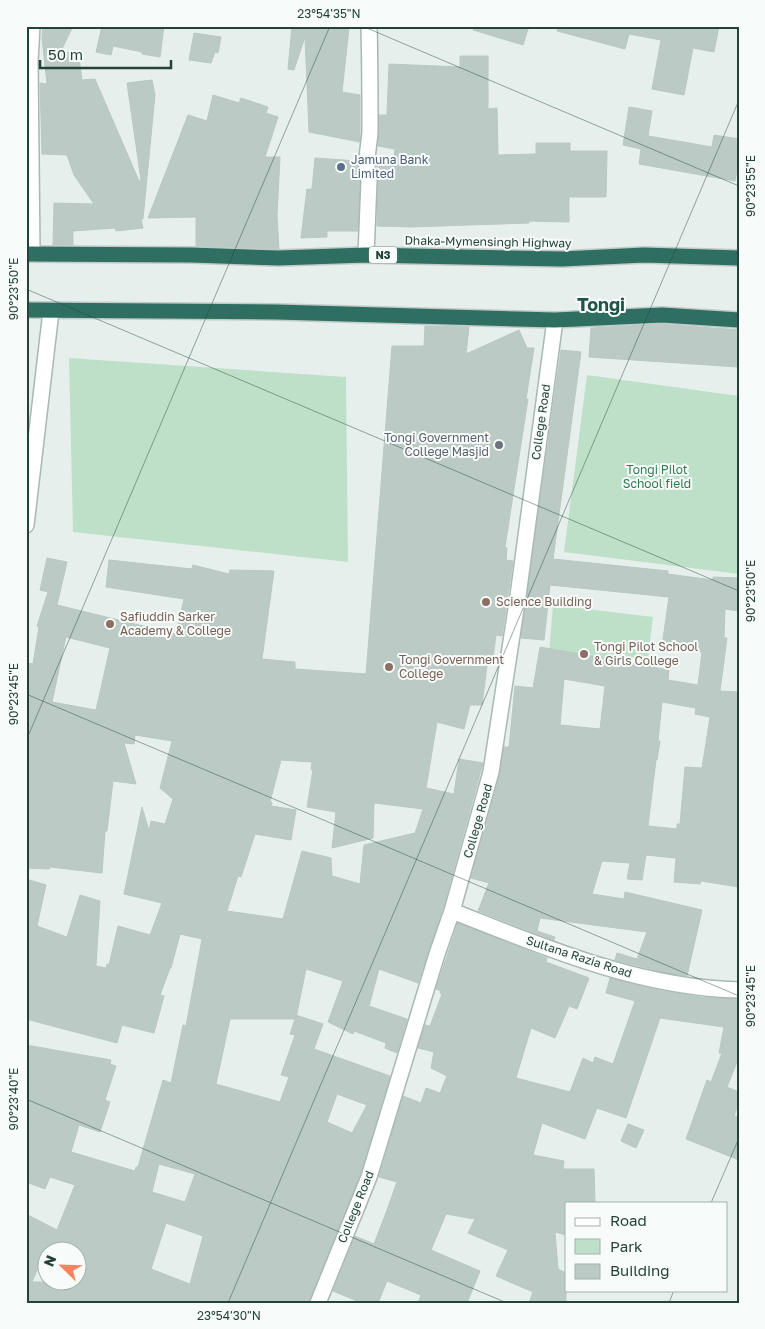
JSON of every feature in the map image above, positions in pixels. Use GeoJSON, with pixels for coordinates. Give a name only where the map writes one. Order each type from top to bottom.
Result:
{"type":"FeatureCollection","features":[{"type":"Feature","properties":{"kind":"highway","name":"Dhaka-Mymensingh Highway"},"geometry":{"type":"LineString","coordinates":[[29,254],[191,255],[279,258],[366,255],[562,259],[644,255],[739,258]]}},
{"type":"Feature","properties":{"kind":"highway"},"geometry":{"type":"LineString","coordinates":[[26,310],[277,312],[555,320],[662,315],[739,320]]}},
{"type":"Feature","properties":{"kind":"street"},"geometry":{"type":"LineString","coordinates":[[29,254],[30,61],[32,26]]}},
{"type":"Feature","properties":{"kind":"street"},"geometry":{"type":"LineString","coordinates":[[366,255],[369,181],[366,172],[366,155],[370,135],[371,75],[369,26]]}},
{"type":"Feature","properties":{"kind":"street"},"geometry":{"type":"LineString","coordinates":[[26,525],[51,310]]}},
{"type":"Feature","properties":{"kind":"street","name":"College Road"},"geometry":{"type":"LineString","coordinates":[[318,1303],[369,1177],[437,954],[452,911],[491,772],[518,596],[555,320]]}},
{"type":"Feature","properties":{"kind":"street","name":"Sultana Razia Road"},"geometry":{"type":"LineString","coordinates":[[452,911],[542,946],[629,974],[712,989],[739,990]]}},
{"type":"Feature","properties":{"kind":"green space"},"geometry":{"type":"Polygon","coordinates":[[[69,358],[346,377],[348,562],[73,532],[69,358]]]}},
{"type":"Feature","properties":{"kind":"green space","name":"Tongi Pilot School field"},"geometry":{"type":"Polygon","coordinates":[[[587,375],[739,396],[739,574],[564,552],[587,375]]]}},
{"type":"Feature","properties":{"kind":"green space"},"geometry":{"type":"Polygon","coordinates":[[[553,605],[653,617],[648,658],[623,657],[621,673],[548,665],[553,605]]]}},
{"type":"Feature","properties":{"kind":"building"},"geometry":{"type":"Polygon","coordinates":[[[43,26],[73,26],[60,53],[78,51],[82,80],[95,79],[139,181],[141,180],[127,83],[152,80],[155,95],[143,219],[141,219],[143,228],[116,231],[115,228],[73,231],[73,245],[53,245],[54,203],[94,204],[74,175],[67,155],[42,154],[40,83],[47,84],[42,38],[43,26]]]}},
{"type":"Feature","properties":{"kind":"building"},"geometry":{"type":"Polygon","coordinates":[[[102,26],[164,26],[160,57],[113,46],[111,55],[96,52],[102,26]]]}},
{"type":"Feature","properties":{"kind":"building"},"geometry":{"type":"Polygon","coordinates":[[[292,26],[349,28],[342,92],[360,95],[360,142],[309,132],[305,37],[294,70],[288,69],[292,26]]]}},
{"type":"Feature","properties":{"kind":"building"},"geometry":{"type":"Polygon","coordinates":[[[474,26],[529,26],[523,45],[473,30],[474,26]]]}},
{"type":"Feature","properties":{"kind":"building"},"geometry":{"type":"Polygon","coordinates":[[[558,26],[663,26],[677,29],[678,26],[719,26],[714,52],[693,48],[684,95],[652,89],[661,40],[629,34],[625,49],[557,31],[558,26]]]}},
{"type":"Feature","properties":{"kind":"building"},"geometry":{"type":"Polygon","coordinates":[[[194,33],[221,37],[218,53],[215,52],[211,63],[189,60],[194,33]]]}},
{"type":"Feature","properties":{"kind":"building"},"geometry":{"type":"Polygon","coordinates":[[[460,56],[488,56],[488,109],[497,108],[498,155],[536,154],[536,143],[570,143],[570,151],[607,151],[606,197],[569,197],[569,222],[529,221],[529,223],[410,227],[377,226],[378,181],[376,163],[393,164],[395,149],[378,146],[379,115],[387,115],[389,64],[460,67],[460,56]]]}},
{"type":"Feature","properties":{"kind":"building"},"geometry":{"type":"Polygon","coordinates":[[[213,95],[239,103],[241,98],[268,107],[266,113],[278,117],[265,157],[280,157],[277,216],[279,249],[196,246],[196,217],[148,218],[188,115],[207,121],[213,95]]]}},
{"type":"Feature","properties":{"kind":"building"},"geometry":{"type":"Polygon","coordinates":[[[629,107],[652,111],[648,136],[712,147],[714,135],[739,139],[739,160],[735,181],[639,164],[641,149],[623,145],[629,107]]]}},
{"type":"Feature","properties":{"kind":"building"},"geometry":{"type":"Polygon","coordinates":[[[315,158],[358,161],[360,182],[358,231],[327,231],[327,237],[301,238],[307,189],[312,189],[315,158]]]}},
{"type":"Feature","properties":{"kind":"building"},"geometry":{"type":"Polygon","coordinates":[[[661,324],[739,330],[738,367],[589,357],[591,328],[661,324]]]}},
{"type":"Feature","properties":{"kind":"building"},"geometry":{"type":"Polygon","coordinates":[[[425,326],[469,327],[466,354],[519,330],[527,348],[534,348],[505,547],[507,548],[506,560],[513,561],[502,636],[496,635],[493,659],[488,658],[482,705],[470,705],[464,729],[437,722],[426,788],[454,794],[459,759],[483,763],[443,908],[418,983],[379,969],[369,1006],[407,1019],[397,1053],[385,1048],[386,1043],[354,1031],[353,1034],[328,1022],[343,981],[306,969],[297,1015],[323,1024],[314,1049],[390,1076],[361,1172],[309,1303],[26,1303],[26,1214],[57,1230],[75,1185],[50,1177],[45,1189],[26,1182],[26,1045],[111,1060],[110,1064],[116,1066],[105,1100],[110,1102],[100,1132],[79,1125],[71,1152],[135,1171],[136,1167],[138,1167],[163,1080],[171,1083],[183,1025],[186,1026],[202,939],[180,934],[171,968],[160,995],[164,996],[154,1033],[122,1025],[117,1043],[26,1019],[26,879],[46,885],[37,926],[67,937],[80,895],[100,901],[96,966],[106,968],[107,964],[109,965],[118,926],[150,935],[162,903],[124,894],[142,807],[149,831],[151,821],[165,824],[173,799],[160,788],[172,741],[135,735],[134,744],[124,743],[136,784],[113,781],[107,831],[105,831],[102,873],[50,867],[49,869],[26,868],[26,663],[33,664],[39,627],[37,626],[48,592],[40,590],[47,558],[67,562],[57,605],[176,634],[184,599],[106,587],[109,560],[192,569],[193,565],[229,574],[230,570],[274,571],[262,659],[295,662],[295,669],[366,674],[392,346],[424,346],[425,326]],[[66,637],[52,702],[96,710],[110,648],[66,637]],[[281,760],[270,802],[272,802],[271,806],[296,810],[291,840],[255,834],[241,877],[238,876],[227,911],[283,919],[302,851],[331,858],[332,876],[360,884],[364,845],[415,833],[423,809],[374,803],[373,838],[332,848],[336,812],[307,807],[313,770],[311,770],[312,762],[281,760]],[[230,1019],[216,1084],[280,1102],[289,1077],[281,1075],[295,1035],[290,1034],[295,1019],[230,1019]],[[337,1094],[327,1122],[352,1133],[367,1105],[337,1094]],[[159,1164],[152,1192],[185,1202],[195,1174],[159,1164]],[[166,1223],[151,1269],[190,1284],[203,1236],[166,1223]]]}},
{"type":"Feature","properties":{"kind":"building"},"geometry":{"type":"Polygon","coordinates":[[[561,350],[581,352],[553,559],[668,571],[668,574],[713,580],[713,577],[739,578],[739,611],[725,609],[724,638],[727,638],[720,691],[739,692],[739,887],[701,881],[700,884],[674,882],[676,858],[646,855],[642,880],[627,879],[630,863],[602,861],[592,894],[624,899],[625,892],[702,910],[687,976],[615,960],[617,953],[637,959],[647,932],[540,918],[537,931],[555,937],[554,940],[478,911],[489,883],[471,878],[500,775],[504,747],[509,747],[515,686],[533,688],[540,647],[669,670],[668,680],[698,685],[702,652],[662,646],[669,597],[550,585],[544,640],[521,638],[561,350]],[[564,679],[560,725],[600,729],[605,686],[564,679]],[[662,702],[658,741],[660,741],[648,826],[677,829],[677,824],[680,824],[685,767],[702,768],[710,717],[695,714],[696,708],[662,702]]]}},
{"type":"Feature","properties":{"kind":"building"},"geometry":{"type":"Polygon","coordinates":[[[458,923],[547,958],[546,962],[589,978],[577,1009],[569,1006],[555,1038],[531,1028],[516,1078],[570,1092],[583,1058],[593,1063],[595,1057],[613,1064],[635,1001],[606,993],[610,978],[663,991],[700,997],[739,999],[739,1057],[727,1087],[739,1092],[739,1102],[734,1116],[739,1117],[739,1160],[686,1139],[707,1080],[711,1082],[722,1053],[719,1053],[724,1027],[660,1018],[626,1118],[597,1108],[585,1139],[542,1123],[533,1155],[564,1161],[563,1169],[594,1169],[595,1202],[565,1202],[565,1235],[555,1232],[558,1269],[565,1272],[566,1303],[529,1303],[533,1292],[496,1276],[508,1250],[468,1233],[475,1219],[446,1214],[431,1250],[480,1271],[467,1303],[418,1303],[421,1295],[387,1281],[378,1303],[362,1303],[333,1291],[355,1236],[374,1244],[387,1210],[397,1182],[379,1177],[403,1096],[421,1103],[426,1088],[440,1093],[447,1076],[431,1068],[434,1052],[418,1048],[425,1025],[430,1026],[442,994],[440,993],[441,991],[436,989],[458,923]]]}},
{"type":"Feature","properties":{"kind":"building"},"geometry":{"type":"Polygon","coordinates":[[[628,1124],[644,1130],[636,1148],[621,1141],[628,1124]]]}},
{"type":"Feature","properties":{"kind":"place","name":"Jamuna Bank Limited"},"geometry":{"type":"Point","coordinates":[341,167]}},
{"type":"Feature","properties":{"kind":"place","name":"Tongi Government College Masjid"},"geometry":{"type":"Point","coordinates":[499,445]}},
{"type":"Feature","properties":{"kind":"place","name":"Science Building"},"geometry":{"type":"Point","coordinates":[486,602]}},
{"type":"Feature","properties":{"kind":"place","name":"Safiuddin Sarker Academy & College"},"geometry":{"type":"Point","coordinates":[110,624]}},
{"type":"Feature","properties":{"kind":"place","name":"Tongi Pilot School & Girls College"},"geometry":{"type":"Point","coordinates":[584,654]}},
{"type":"Feature","properties":{"kind":"place","name":"Tongi Government College"},"geometry":{"type":"Point","coordinates":[389,667]}},
{"type":"Feature","properties":{"kind":"district","name":"Tongi"},"geometry":{"type":"Point","coordinates":[601,305]}}]}
